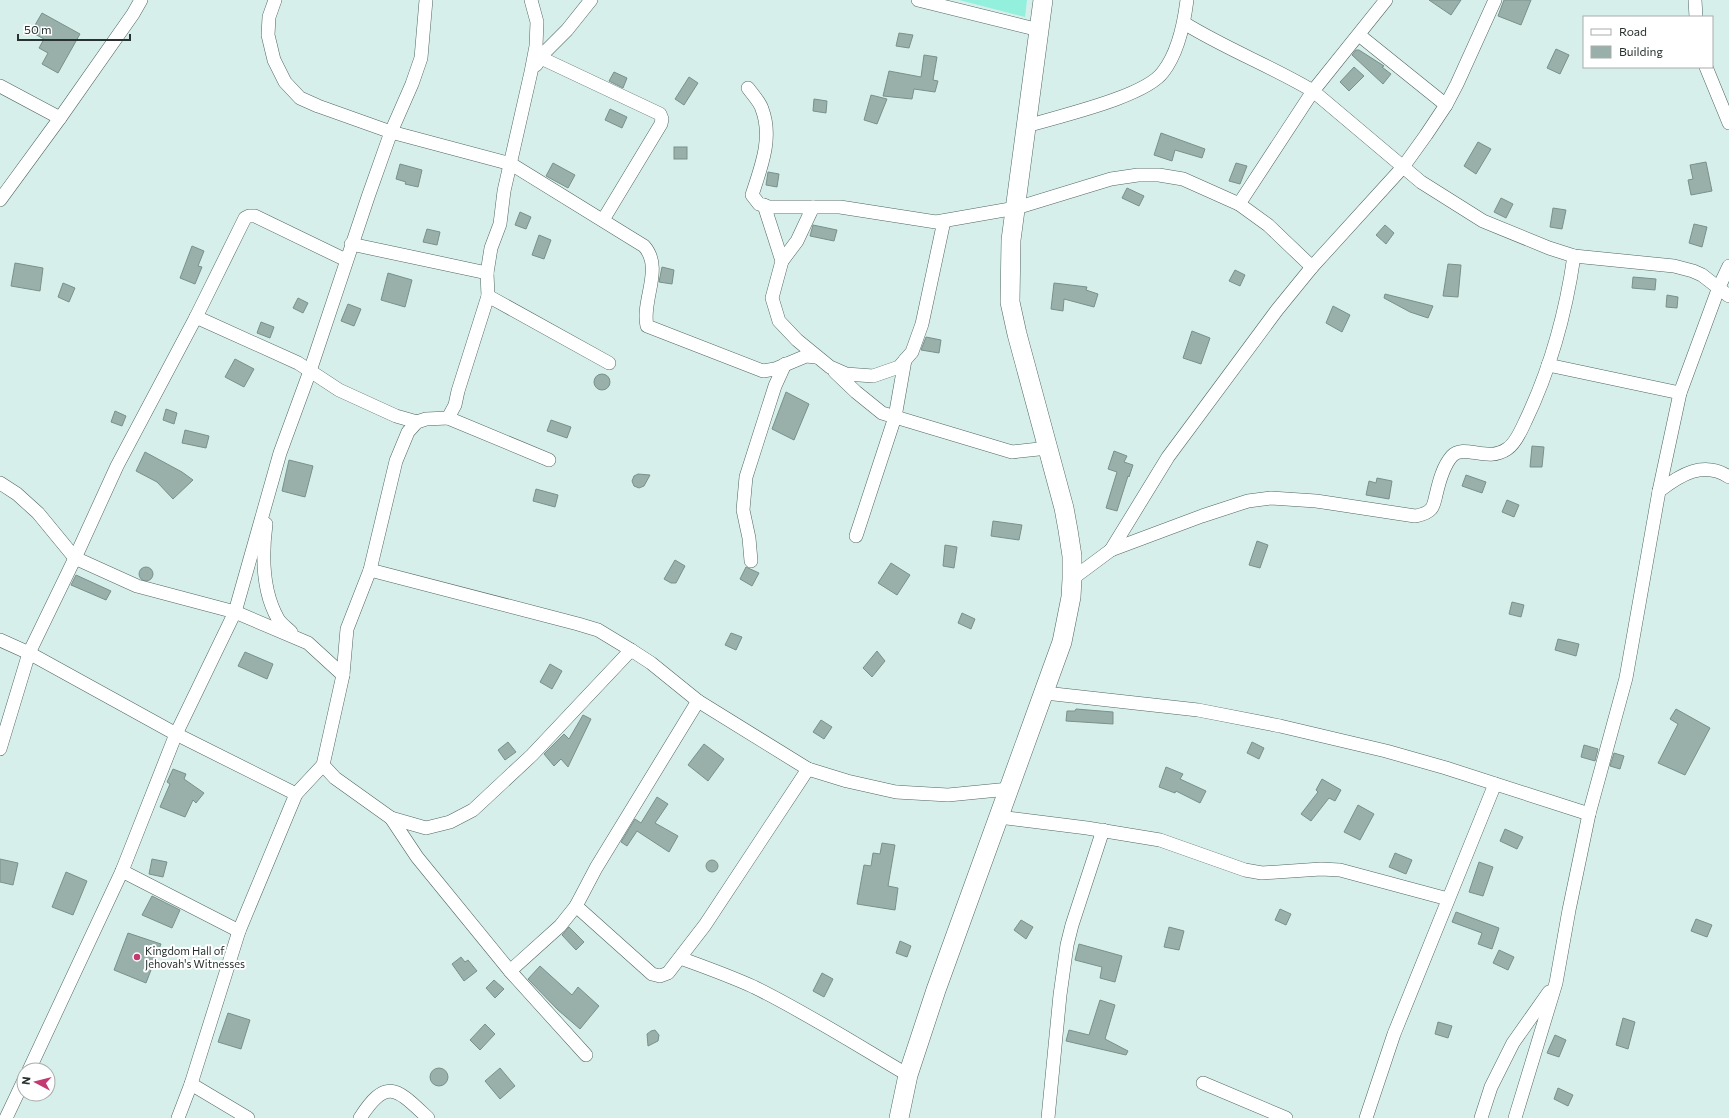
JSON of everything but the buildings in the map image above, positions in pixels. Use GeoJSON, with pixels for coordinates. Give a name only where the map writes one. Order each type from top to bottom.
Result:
{"type":"FeatureCollection","features":[{"type":"Feature","properties":{"kind":"street"},"geometry":{"type":"LineString","coordinates":[[0,200],[130,19],[141,0]]}},
{"type":"Feature","properties":{"kind":"street"},"geometry":{"type":"LineString","coordinates":[[275,0],[269,17],[268,35],[274,60],[286,82],[300,98],[391,132],[511,164],[537,182],[603,220],[644,246],[650,252],[652,258],[650,288],[645,319],[646,326],[763,371],[775,369],[806,356],[816,357]]}},
{"type":"Feature","properties":{"kind":"street"},"geometry":{"type":"LineString","coordinates":[[33,1062],[122,871],[176,734],[235,612],[280,453],[310,372],[351,244],[391,132],[412,84],[421,58],[426,0]]}},
{"type":"Feature","properties":{"kind":"street"},"geometry":{"type":"LineString","coordinates":[[448,418],[455,406],[458,391],[488,296],[487,273],[491,248],[500,224],[504,191],[532,72],[536,46],[536,22],[531,0]]}},
{"type":"Feature","properties":{"kind":"street"},"geometry":{"type":"LineString","coordinates":[[532,72],[546,51],[567,30],[591,0]]}},
{"type":"Feature","properties":{"kind":"street"},"geometry":{"type":"LineString","coordinates":[[918,0],[1039,30]]}},
{"type":"Feature","properties":{"kind":"street"},"geometry":{"type":"LineString","coordinates":[[899,1118],[908,1075],[936,990],[1045,693],[1062,642],[1071,597],[1072,556],[1068,530],[1010,302],[1011,240],[1043,0]]}},
{"type":"Feature","properties":{"kind":"street"},"geometry":{"type":"LineString","coordinates":[[1027,126],[1123,96],[1145,88],[1154,81],[1164,72],[1176,47],[1184,23],[1187,0]]}},
{"type":"Feature","properties":{"kind":"street"},"geometry":{"type":"LineString","coordinates":[[1239,204],[1313,91],[1386,0]]}},
{"type":"Feature","properties":{"kind":"street"},"geometry":{"type":"LineString","coordinates":[[1112,550],[1168,458],[1277,310],[1312,267],[1403,167],[1446,105],[1495,0]]}},
{"type":"Feature","properties":{"kind":"street"},"geometry":{"type":"LineString","coordinates":[[1695,0],[1696,16]]}},
{"type":"Feature","properties":{"kind":"street"},"geometry":{"type":"LineString","coordinates":[[1184,23],[1209,38],[1313,91],[1421,182],[1483,221],[1549,248],[1574,256],[1674,266],[1692,271],[1702,275],[1719,286],[1729,296]]}},
{"type":"Feature","properties":{"kind":"street"},"geometry":{"type":"LineString","coordinates":[[1359,35],[1446,105]]}},
{"type":"Feature","properties":{"kind":"street"},"geometry":{"type":"LineString","coordinates":[[541,58],[660,114],[662,119],[661,124],[603,220]]}},
{"type":"Feature","properties":{"kind":"street"},"geometry":{"type":"LineString","coordinates":[[1706,68],[1729,123]]}},
{"type":"Feature","properties":{"kind":"street"},"geometry":{"type":"LineString","coordinates":[[0,86],[60,118]]}},
{"type":"Feature","properties":{"kind":"street"},"geometry":{"type":"LineString","coordinates":[[748,88],[762,108],[767,127],[765,155],[752,195],[758,204],[764,206],[840,207],[936,222],[1016,208],[1111,179],[1138,175],[1159,175],[1184,179],[1239,204],[1268,225],[1312,267]]}},
{"type":"Feature","properties":{"kind":"street"},"geometry":{"type":"LineString","coordinates":[[764,206],[782,261]]}},
{"type":"Feature","properties":{"kind":"street"},"geometry":{"type":"LineString","coordinates":[[813,207],[797,241],[782,261],[772,298],[779,321],[816,357],[830,367],[856,392],[882,413],[1012,452],[1048,448]]}},
{"type":"Feature","properties":{"kind":"street"},"geometry":{"type":"LineString","coordinates":[[0,749],[29,653],[117,466],[196,317],[245,218],[255,216],[346,260]]}},
{"type":"Feature","properties":{"kind":"street"},"geometry":{"type":"LineString","coordinates":[[830,367],[846,374],[873,376],[899,367],[912,352],[922,324],[944,221]]}},
{"type":"Feature","properties":{"kind":"street"},"geometry":{"type":"LineString","coordinates":[[351,244],[487,273]]}},
{"type":"Feature","properties":{"kind":"street"},"geometry":{"type":"LineString","coordinates":[[1072,579],[1112,550],[1202,516],[1248,501],[1271,498],[1316,501],[1415,516],[1424,514],[1431,509],[1440,479],[1448,461],[1454,454],[1467,451],[1486,455],[1497,455],[1508,449],[1520,433],[1535,401],[1548,364],[1570,285],[1574,256]]}},
{"type":"Feature","properties":{"kind":"street"},"geometry":{"type":"LineString","coordinates":[[1515,1118],[1556,983],[1569,910],[1589,814],[1626,678],[1659,491],[1680,393],[1719,286],[1729,266]]}},
{"type":"Feature","properties":{"kind":"street"},"geometry":{"type":"LineString","coordinates":[[488,296],[609,364]]}},
{"type":"Feature","properties":{"kind":"street"},"geometry":{"type":"LineString","coordinates":[[196,317],[298,363],[339,390],[353,397],[396,416],[417,422]]}},
{"type":"Feature","properties":{"kind":"street"},"geometry":{"type":"LineString","coordinates":[[856,536],[895,416],[905,360]]}},
{"type":"Feature","properties":{"kind":"street"},"geometry":{"type":"LineString","coordinates":[[751,560],[749,538],[743,510],[746,477],[775,386],[785,364]]}},
{"type":"Feature","properties":{"kind":"street"},"geometry":{"type":"LineString","coordinates":[[1548,364],[1680,393]]}},
{"type":"Feature","properties":{"kind":"street"},"geometry":{"type":"LineString","coordinates":[[178,1118],[191,1084],[239,931],[296,794],[323,765],[343,675],[347,629],[370,570],[396,461],[408,432],[417,422],[426,419],[448,418],[549,460]]}},
{"type":"Feature","properties":{"kind":"street"},"geometry":{"type":"LineString","coordinates":[[280,453],[267,513],[264,539],[267,594],[278,620],[308,642],[343,675]]}},
{"type":"Feature","properties":{"kind":"street"},"geometry":{"type":"LineString","coordinates":[[1659,491],[1677,477],[1688,472],[1704,469],[1724,474],[1729,477]]}},
{"type":"Feature","properties":{"kind":"street"},"geometry":{"type":"LineString","coordinates":[[0,483],[17,494],[38,513],[75,558],[137,586],[235,612],[308,642]]}},
{"type":"Feature","properties":{"kind":"street"},"geometry":{"type":"LineString","coordinates":[[370,570],[598,630],[651,663],[698,700],[808,769],[847,781],[896,792],[948,794],[1009,789]]}},
{"type":"Feature","properties":{"kind":"street"},"geometry":{"type":"LineString","coordinates":[[0,640],[29,653],[176,734],[296,794]]}},
{"type":"Feature","properties":{"kind":"street"},"geometry":{"type":"LineString","coordinates":[[323,765],[335,778],[391,818],[426,828],[450,822],[473,810],[532,755],[631,650]]}},
{"type":"Feature","properties":{"kind":"street"},"geometry":{"type":"LineString","coordinates":[[1045,693],[1198,710],[1280,726],[1386,751],[1589,814]]}},
{"type":"Feature","properties":{"kind":"street"},"geometry":{"type":"LineString","coordinates":[[510,971],[560,926],[576,906],[600,862],[698,700]]}},
{"type":"Feature","properties":{"kind":"street"},"geometry":{"type":"LineString","coordinates":[[576,906],[652,974],[660,976],[668,973],[731,886],[808,769]]}},
{"type":"Feature","properties":{"kind":"street"},"geometry":{"type":"LineString","coordinates":[[1366,1118],[1394,1034],[1495,784]]}},
{"type":"Feature","properties":{"kind":"street"},"geometry":{"type":"LineString","coordinates":[[999,817],[1103,830],[1160,840],[1245,870],[1262,873],[1321,869],[1340,870],[1448,899]]}},
{"type":"Feature","properties":{"kind":"street"},"geometry":{"type":"LineString","coordinates":[[391,818],[417,857],[510,971],[586,1055]]}},
{"type":"Feature","properties":{"kind":"street"},"geometry":{"type":"LineString","coordinates":[[1048,1118],[1058,1010],[1068,945],[1072,925],[1103,830]]}},
{"type":"Feature","properties":{"kind":"street"},"geometry":{"type":"LineString","coordinates":[[122,871],[239,931]]}},
{"type":"Feature","properties":{"kind":"street"},"geometry":{"type":"LineString","coordinates":[[680,958],[727,975],[754,987],[908,1075]]}},
{"type":"Feature","properties":{"kind":"street"},"geometry":{"type":"LineString","coordinates":[[1481,1118],[1491,1087],[1513,1043],[1556,983]]}},
{"type":"Feature","properties":{"kind":"street"},"geometry":{"type":"LineString","coordinates":[[191,1084],[248,1118]]}},
{"type":"Feature","properties":{"kind":"street"},"geometry":{"type":"LineString","coordinates":[[1203,1084],[1286,1118]]}},
{"type":"Feature","properties":{"kind":"street"},"geometry":{"type":"LineString","coordinates":[[360,1118],[370,1102],[379,1094],[388,1090],[398,1093],[428,1118]]}},
{"type":"Feature","properties":{"kind":"street"},"geometry":{"type":"LineString","coordinates":[[6,1118],[16,1097]]}},
{"type":"Feature","properties":{"kind":"green space"},"geometry":{"type":"Polygon","coordinates":[[[959,0],[1027,0],[1025,17],[959,0]]]}},
{"type":"Feature","properties":{"kind":"place","name":"Kingdom Hall of Jehovah's Witnesses"},"geometry":{"type":"Point","coordinates":[137,957]}}]}
